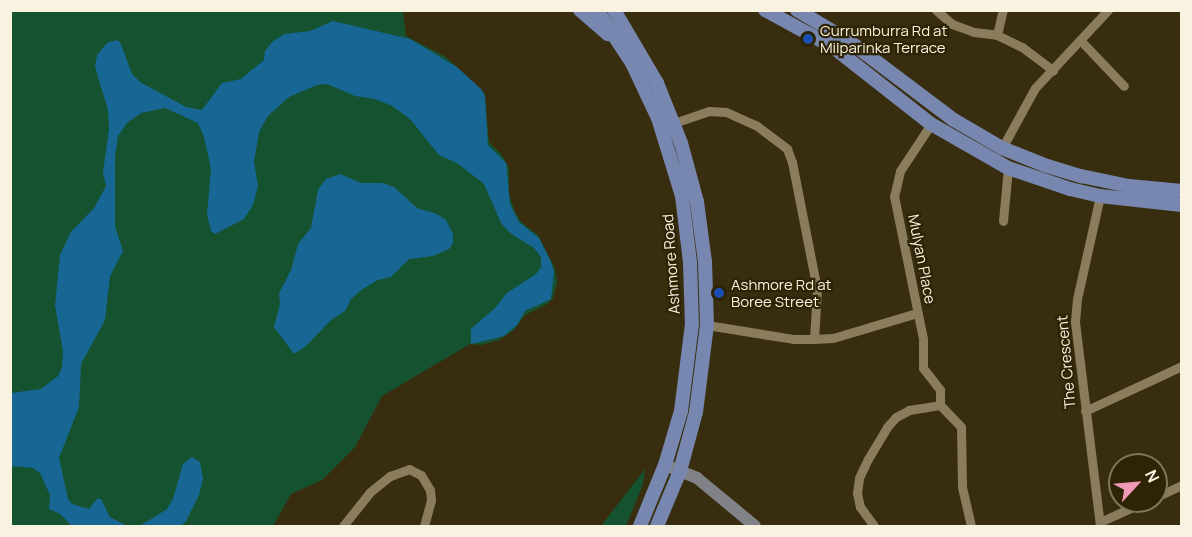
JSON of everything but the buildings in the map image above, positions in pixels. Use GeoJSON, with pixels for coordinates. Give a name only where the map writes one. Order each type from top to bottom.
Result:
{"type":"FeatureCollection","features":[{"type":"Feature","properties":{"kind":"main road"},"geometry":{"type":"LineString","coordinates":[[580,10],[621,45]]}},
{"type":"Feature","properties":{"kind":"main road","name":"Ashmore Road"},"geometry":{"type":"LineString","coordinates":[[597,10],[621,45],[645,87],[667,142],[680,187],[688,233],[692,324],[681,411],[665,465],[640,526]]}},
{"type":"Feature","properties":{"kind":"main road","name":"Ashmore Road"},"geometry":{"type":"LineString","coordinates":[[614,10],[644,59],[674,123],[688,161],[697,202],[705,261],[707,325],[696,412],[680,471],[657,526]]}},
{"type":"Feature","properties":{"kind":"main road"},"geometry":{"type":"LineString","coordinates":[[765,10],[832,47],[931,124],[1008,168],[1070,189],[1100,196],[1182,206]]}},
{"type":"Feature","properties":{"kind":"main road"},"geometry":{"type":"LineString","coordinates":[[797,10],[849,41],[954,120],[1002,148],[1044,165],[1081,176],[1129,186],[1182,191]]}},
{"type":"Feature","properties":{"kind":"street"},"geometry":{"type":"LineString","coordinates":[[936,10],[952,24],[974,32],[997,35],[1022,47],[1053,70]]}},
{"type":"Feature","properties":{"kind":"street"},"geometry":{"type":"LineString","coordinates":[[997,35],[1003,10]]}},
{"type":"Feature","properties":{"kind":"street"},"geometry":{"type":"LineString","coordinates":[[1002,148],[1035,88],[1108,10]]}},
{"type":"Feature","properties":{"kind":"street"},"geometry":{"type":"LineString","coordinates":[[1081,41],[1124,86]]}},
{"type":"Feature","properties":{"kind":"street"},"geometry":{"type":"LineString","coordinates":[[674,123],[709,111],[726,112],[757,126],[787,149],[792,162],[818,289],[814,339]]}},
{"type":"Feature","properties":{"kind":"street","name":"Mulyan Place"},"geometry":{"type":"LineString","coordinates":[[931,124],[900,171],[894,196],[923,339],[923,368],[940,390],[940,405],[961,427],[962,487],[971,526]]}},
{"type":"Feature","properties":{"kind":"street"},"geometry":{"type":"LineString","coordinates":[[1002,221],[1008,168]]}},
{"type":"Feature","properties":{"kind":"street","name":"The Crescent"},"geometry":{"type":"LineString","coordinates":[[1100,196],[1075,311],[1100,524]]}},
{"type":"Feature","properties":{"kind":"street"},"geometry":{"type":"LineString","coordinates":[[707,325],[793,339],[833,338],[917,313]]}},
{"type":"Feature","properties":{"kind":"street"},"geometry":{"type":"LineString","coordinates":[[1085,411],[1182,366]]}},
{"type":"Feature","properties":{"kind":"street"},"geometry":{"type":"LineString","coordinates":[[860,526],[871,523],[860,507],[857,493],[859,478],[887,427],[909,410],[940,405]]}},
{"type":"Feature","properties":{"kind":"street"},"geometry":{"type":"LineString","coordinates":[[665,465],[704,483],[755,526]]}},
{"type":"Feature","properties":{"kind":"street"},"geometry":{"type":"LineString","coordinates":[[343,526],[370,492],[390,476],[409,469],[421,475],[430,490],[431,500],[424,526]]}},
{"type":"Feature","properties":{"kind":"street"},"geometry":{"type":"LineString","coordinates":[[1168,491],[1182,485]]}},
{"type":"Feature","properties":{"kind":"street"},"geometry":{"type":"LineString","coordinates":[[1100,524],[1122,513]]}},
{"type":"Feature","properties":{"kind":"green space"},"geometry":{"type":"Polygon","coordinates":[[[10,11],[403,11],[406,36],[446,57],[485,94],[489,142],[502,155],[509,168],[509,194],[515,212],[521,222],[538,235],[555,268],[557,282],[553,298],[547,304],[525,315],[514,330],[499,340],[481,345],[470,344],[382,396],[355,447],[322,480],[291,494],[273,526],[11,526],[10,11]]]}},
{"type":"Feature","properties":{"kind":"green space"},"geometry":{"type":"Polygon","coordinates":[[[645,469],[643,484],[626,526],[601,526],[645,469]]]}},
{"type":"Feature","properties":{"kind":"water"},"geometry":{"type":"Polygon","coordinates":[[[333,21],[410,39],[457,67],[482,90],[485,97],[488,145],[506,163],[510,204],[519,222],[539,238],[551,262],[554,272],[551,299],[525,311],[517,325],[504,336],[471,344],[471,329],[495,308],[507,293],[536,274],[541,267],[541,257],[534,248],[510,233],[501,223],[484,184],[457,163],[439,155],[410,119],[392,106],[375,99],[355,96],[327,84],[317,85],[289,97],[268,116],[259,132],[254,162],[258,186],[253,205],[244,219],[215,234],[211,231],[207,214],[211,169],[204,137],[198,123],[165,108],[141,113],[127,123],[118,136],[115,157],[115,226],[123,251],[110,276],[105,320],[81,364],[79,407],[59,458],[68,499],[72,504],[89,509],[97,499],[101,499],[110,517],[127,526],[72,526],[60,514],[49,509],[50,495],[40,473],[33,468],[11,466],[11,393],[41,389],[58,376],[62,367],[63,351],[55,306],[60,255],[71,232],[94,208],[106,186],[103,172],[109,129],[108,110],[95,67],[97,55],[107,43],[116,40],[120,42],[132,74],[140,82],[186,107],[202,110],[222,83],[241,79],[264,60],[265,51],[273,41],[285,34],[310,31],[333,21]]]}},
{"type":"Feature","properties":{"kind":"water"},"geometry":{"type":"Polygon","coordinates":[[[340,174],[361,183],[383,183],[394,187],[417,208],[437,214],[446,220],[453,234],[453,243],[449,249],[433,256],[409,259],[391,277],[378,280],[361,290],[351,299],[345,311],[331,320],[306,346],[294,354],[274,327],[280,304],[279,293],[291,270],[298,244],[311,228],[318,190],[326,179],[340,174]]]}},
{"type":"Feature","properties":{"kind":"water"},"geometry":{"type":"Polygon","coordinates":[[[192,457],[200,462],[203,479],[199,495],[186,521],[181,526],[140,526],[167,509],[173,499],[183,464],[192,457]]]}},
{"type":"Feature","properties":{"kind":"place","name":"Currumburra Rd at Milparinka Terrace"},"geometry":{"type":"Point","coordinates":[808,39]}},
{"type":"Feature","properties":{"kind":"place","name":"Ashmore Rd at Boree Street"},"geometry":{"type":"Point","coordinates":[719,293]}}]}
